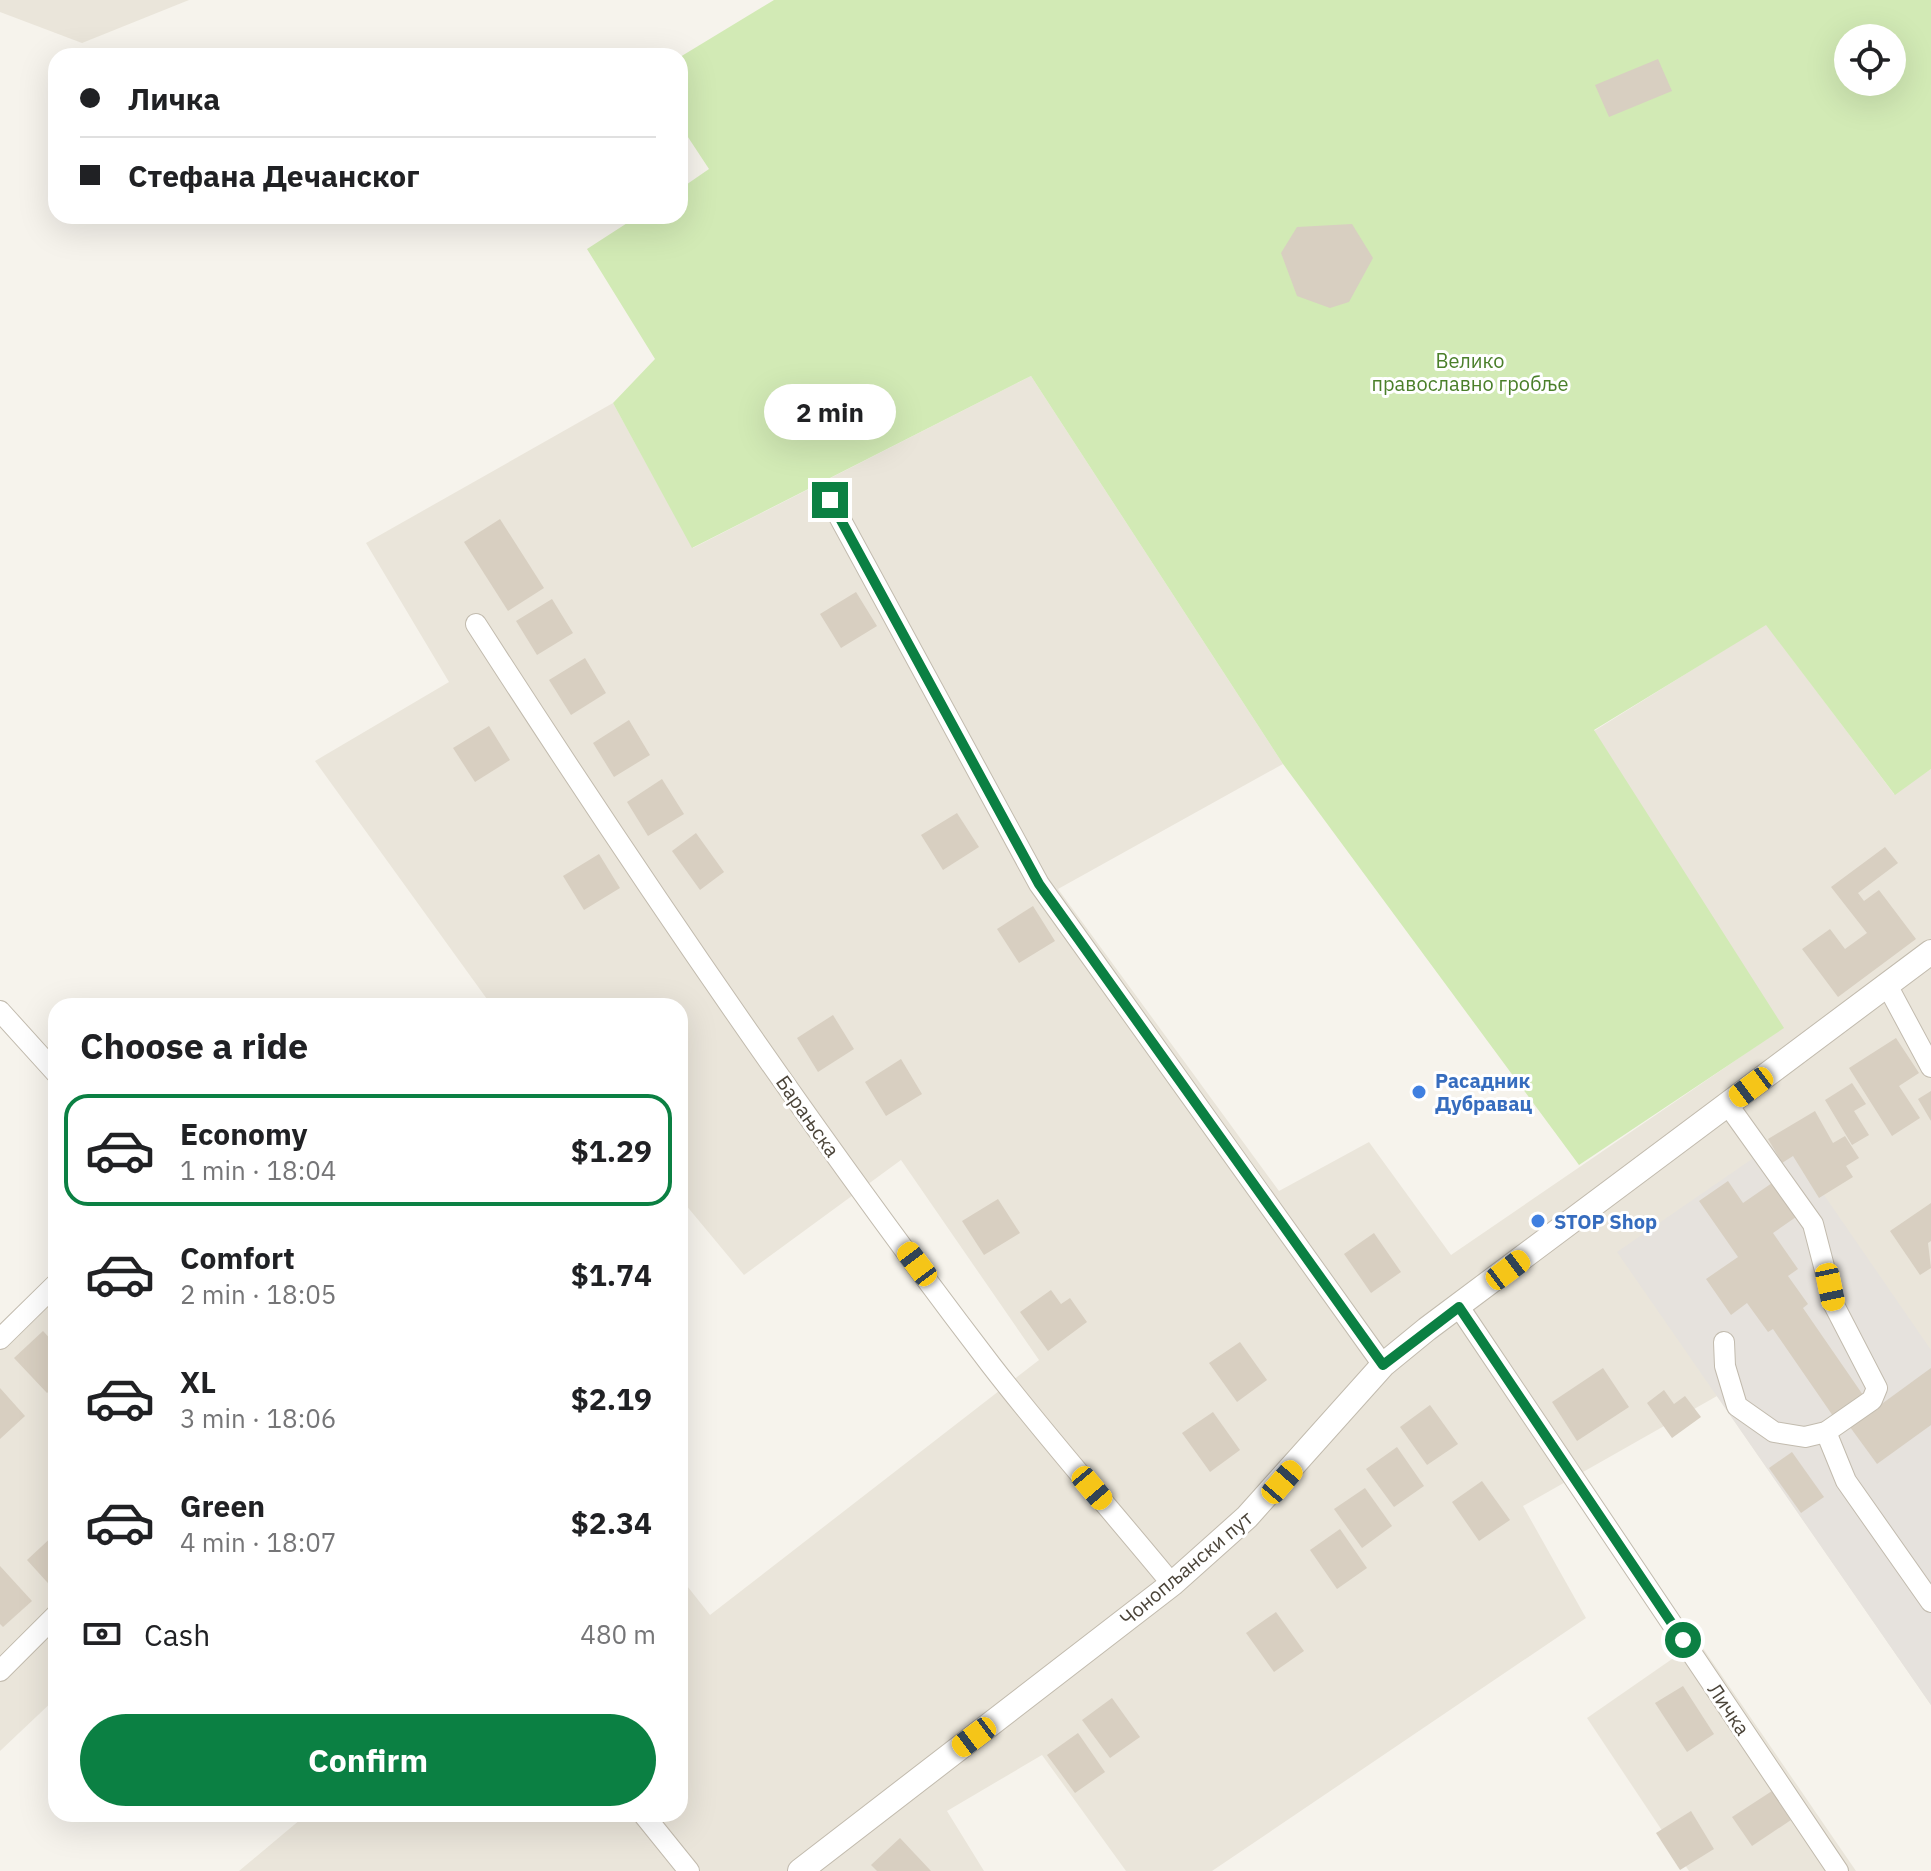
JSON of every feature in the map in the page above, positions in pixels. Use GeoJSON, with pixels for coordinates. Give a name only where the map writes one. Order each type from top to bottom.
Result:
{"type":"FeatureCollection","features":[{"type":"Feature","properties":{"kind":"street"},"geometry":{"type":"LineString","coordinates":[[830,500],[1039,884],[1383,1365]]}},
{"type":"Feature","properties":{"kind":"street","name":"Барањска"},"geometry":{"type":"LineString","coordinates":[[476,624],[622,850],[822,1136],[993,1367],[1172,1584]]}},
{"type":"Feature","properties":{"kind":"street","name":"Чонопљански пут"},"geometry":{"type":"LineString","coordinates":[[800,1871],[1172,1584],[1282,1482],[1383,1365],[1931,952]]}},
{"type":"Feature","properties":{"kind":"street"},"geometry":{"type":"LineString","coordinates":[[1887,985],[1931,1067]]}},
{"type":"Feature","properties":{"kind":"street"},"geometry":{"type":"LineString","coordinates":[[0,1011],[48,1064]]}},
{"type":"Feature","properties":{"kind":"street"},"geometry":{"type":"LineString","coordinates":[[1724,1342],[1725,1366],[1737,1406],[1774,1432],[1805,1437],[1826,1432],[1872,1400],[1877,1388],[1834,1305],[1813,1224],[1728,1105]]}},
{"type":"Feature","properties":{"kind":"street"},"geometry":{"type":"LineString","coordinates":[[0,1339],[48,1292]]}},
{"type":"Feature","properties":{"kind":"street","name":"Личка"},"geometry":{"type":"LineString","coordinates":[[1459,1307],[1838,1871]]}},
{"type":"Feature","properties":{"kind":"street"},"geometry":{"type":"LineString","coordinates":[[1826,1432],[1846,1481],[1931,1602]]}},
{"type":"Feature","properties":{"kind":"street"},"geometry":{"type":"LineString","coordinates":[[0,1671],[48,1623]]}},
{"type":"Feature","properties":{"kind":"street"},"geometry":{"type":"LineString","coordinates":[[649,1822],[689,1871]]}},
{"type":"Feature","properties":{"kind":"shaded area"},"geometry":{"type":"Polygon","coordinates":[[[0,0],[189,0],[82,43],[0,12],[0,0]]]}},
{"type":"Feature","properties":{"kind":"shaded area"},"geometry":{"type":"Polygon","coordinates":[[[1031,376],[1283,764],[1058,889],[1279,1191],[1369,1142],[1451,1255],[1783,1028],[1594,731],[1766,624],[1894,794],[1931,769],[1931,1705],[1717,1396],[1523,1506],[1586,1618],[1212,1871],[1126,1871],[1042,1755],[947,1811],[984,1871],[239,1871],[297,1822],[688,1822],[688,1587],[710,1615],[1039,1360],[901,1160],[744,1275],[688,1208],[688,998],[486,998],[315,761],[449,682],[366,543],[613,403],[693,548],[1031,376]]]}},
{"type":"Feature","properties":{"kind":"shaded area"},"geometry":{"type":"Polygon","coordinates":[[[1784,1137],[1931,1350],[1931,1705],[1617,1252],[1784,1137]]]}},
{"type":"Feature","properties":{"kind":"shaded area"},"geometry":{"type":"Polygon","coordinates":[[[48,1290],[48,1706],[0,1751],[0,1336],[48,1290]]]}},
{"type":"Feature","properties":{"kind":"shaded area"},"geometry":{"type":"Polygon","coordinates":[[[1698,1641],[1856,1871],[1689,1871],[1587,1718],[1698,1641]]]}},
{"type":"Feature","properties":{"kind":"green space","name":"Велико православно гробље"},"geometry":{"type":"Polygon","coordinates":[[[774,0],[1931,0],[1931,769],[1895,795],[1766,625],[1594,730],[1784,1028],[1579,1165],[1283,764],[1031,376],[692,548],[613,403],[655,359],[587,249],[626,224],[688,224],[688,183],[709,169],[688,137],[688,52],[774,0]]]}},
{"type":"Feature","properties":{"kind":"building"},"geometry":{"type":"Polygon","coordinates":[[[1658,59],[1672,91],[1609,117],[1595,85],[1658,59]]]}},
{"type":"Feature","properties":{"kind":"building"},"geometry":{"type":"Polygon","coordinates":[[[1352,224],[1373,258],[1349,302],[1330,308],[1297,296],[1281,253],[1297,227],[1352,224]]]}},
{"type":"Feature","properties":{"kind":"building"},"geometry":{"type":"Polygon","coordinates":[[[500,519],[544,588],[508,611],[464,542],[500,519]]]}},
{"type":"Feature","properties":{"kind":"building"},"geometry":{"type":"Polygon","coordinates":[[[856,592],[877,626],[841,648],[820,614],[856,592]]]}},
{"type":"Feature","properties":{"kind":"building"},"geometry":{"type":"Polygon","coordinates":[[[552,599],[573,633],[537,655],[516,621],[552,599]]]}},
{"type":"Feature","properties":{"kind":"building"},"geometry":{"type":"Polygon","coordinates":[[[585,658],[606,693],[571,715],[549,680],[585,658]]]}},
{"type":"Feature","properties":{"kind":"building"},"geometry":{"type":"Polygon","coordinates":[[[629,720],[650,755],[614,777],[593,743],[629,720]]]}},
{"type":"Feature","properties":{"kind":"building"},"geometry":{"type":"Polygon","coordinates":[[[489,726],[510,760],[475,782],[453,748],[489,726]]]}},
{"type":"Feature","properties":{"kind":"building"},"geometry":{"type":"Polygon","coordinates":[[[662,779],[684,814],[648,836],[627,802],[662,779]]]}},
{"type":"Feature","properties":{"kind":"building"},"geometry":{"type":"Polygon","coordinates":[[[957,813],[979,847],[943,870],[921,835],[957,813]]]}},
{"type":"Feature","properties":{"kind":"building"},"geometry":{"type":"Polygon","coordinates":[[[696,833],[724,872],[700,890],[672,851],[696,833]]]}},
{"type":"Feature","properties":{"kind":"building"},"geometry":{"type":"Polygon","coordinates":[[[1885,847],[1898,863],[1858,893],[1864,901],[1879,890],[1916,939],[1838,997],[1802,949],[1830,929],[1845,949],[1867,933],[1831,887],[1885,847]]]}},
{"type":"Feature","properties":{"kind":"building"},"geometry":{"type":"Polygon","coordinates":[[[599,854],[620,888],[584,910],[563,876],[599,854]]]}},
{"type":"Feature","properties":{"kind":"building"},"geometry":{"type":"Polygon","coordinates":[[[1033,906],[1055,941],[1019,963],[997,929],[1033,906]]]}},
{"type":"Feature","properties":{"kind":"building"},"geometry":{"type":"Polygon","coordinates":[[[833,1015],[854,1049],[818,1072],[797,1038],[833,1015]]]}},
{"type":"Feature","properties":{"kind":"building"},"geometry":{"type":"Polygon","coordinates":[[[1896,1038],[1919,1073],[1899,1086],[1920,1118],[1892,1136],[1849,1068],[1896,1038]]]}},
{"type":"Feature","properties":{"kind":"building"},"geometry":{"type":"Polygon","coordinates":[[[901,1059],[922,1094],[886,1116],[865,1082],[901,1059]]]}},
{"type":"Feature","properties":{"kind":"building"},"geometry":{"type":"Polygon","coordinates":[[[1852,1083],[1866,1104],[1854,1111],[1869,1135],[1852,1145],[1825,1100],[1852,1083]]]}},
{"type":"Feature","properties":{"kind":"building"},"geometry":{"type":"Polygon","coordinates":[[[1931,1091],[1931,1121],[1918,1099],[1931,1091]]]}},
{"type":"Feature","properties":{"kind":"building"},"geometry":{"type":"Polygon","coordinates":[[[1815,1111],[1833,1143],[1845,1136],[1859,1158],[1846,1166],[1853,1177],[1819,1198],[1793,1156],[1782,1163],[1768,1139],[1815,1111]]]}},
{"type":"Feature","properties":{"kind":"building"},"geometry":{"type":"Polygon","coordinates":[[[1728,1181],[1743,1203],[1772,1183],[1796,1217],[1773,1233],[1798,1269],[1788,1276],[1808,1304],[1803,1308],[1863,1395],[1833,1416],[1773,1329],[1768,1332],[1747,1303],[1731,1315],[1706,1279],[1738,1257],[1699,1201],[1728,1181]]]}},
{"type":"Feature","properties":{"kind":"building"},"geometry":{"type":"Polygon","coordinates":[[[998,1199],[1020,1233],[984,1255],[962,1221],[998,1199]]]}},
{"type":"Feature","properties":{"kind":"building"},"geometry":{"type":"Polygon","coordinates":[[[1931,1203],[1931,1241],[1928,1243],[1931,1268],[1920,1275],[1890,1231],[1931,1203]]]}},
{"type":"Feature","properties":{"kind":"building"},"geometry":{"type":"Polygon","coordinates":[[[1374,1233],[1401,1272],[1371,1293],[1344,1254],[1374,1233]]]}},
{"type":"Feature","properties":{"kind":"building"},"geometry":{"type":"Polygon","coordinates":[[[1051,1290],[1061,1304],[1070,1298],[1087,1322],[1048,1351],[1020,1312],[1051,1290]]]}},
{"type":"Feature","properties":{"kind":"building"},"geometry":{"type":"Polygon","coordinates":[[[43,1331],[48,1336],[48,1392],[47,1393],[14,1358],[43,1331]]]}},
{"type":"Feature","properties":{"kind":"building"},"geometry":{"type":"Polygon","coordinates":[[[1240,1342],[1267,1380],[1237,1402],[1209,1363],[1240,1342]]]}},
{"type":"Feature","properties":{"kind":"building"},"geometry":{"type":"Polygon","coordinates":[[[1603,1368],[1629,1407],[1577,1441],[1552,1402],[1603,1368]]]}},
{"type":"Feature","properties":{"kind":"building"},"geometry":{"type":"Polygon","coordinates":[[[1931,1368],[1931,1425],[1877,1464],[1850,1427],[1931,1368]]]}},
{"type":"Feature","properties":{"kind":"building"},"geometry":{"type":"Polygon","coordinates":[[[0,1388],[25,1416],[0,1439],[0,1388]]]}},
{"type":"Feature","properties":{"kind":"building"},"geometry":{"type":"Polygon","coordinates":[[[1664,1390],[1674,1404],[1685,1396],[1701,1417],[1672,1438],[1647,1403],[1664,1390]]]}},
{"type":"Feature","properties":{"kind":"building"},"geometry":{"type":"Polygon","coordinates":[[[1430,1405],[1458,1444],[1427,1465],[1400,1427],[1430,1405]]]}},
{"type":"Feature","properties":{"kind":"building"},"geometry":{"type":"Polygon","coordinates":[[[1213,1412],[1240,1450],[1210,1472],[1182,1433],[1213,1412]]]}},
{"type":"Feature","properties":{"kind":"building"},"geometry":{"type":"Polygon","coordinates":[[[1397,1447],[1424,1486],[1394,1507],[1366,1469],[1397,1447]]]}},
{"type":"Feature","properties":{"kind":"building"},"geometry":{"type":"Polygon","coordinates":[[[1792,1452],[1824,1497],[1801,1513],[1769,1468],[1792,1452]]]}},
{"type":"Feature","properties":{"kind":"building"},"geometry":{"type":"Polygon","coordinates":[[[1482,1481],[1510,1520],[1479,1541],[1452,1502],[1482,1481]]]}},
{"type":"Feature","properties":{"kind":"building"},"geometry":{"type":"Polygon","coordinates":[[[1365,1488],[1392,1526],[1362,1548],[1334,1509],[1365,1488]]]}},
{"type":"Feature","properties":{"kind":"building"},"geometry":{"type":"Polygon","coordinates":[[[1340,1529],[1367,1568],[1337,1589],[1310,1550],[1340,1529]]]}},
{"type":"Feature","properties":{"kind":"building"},"geometry":{"type":"Polygon","coordinates":[[[48,1540],[48,1583],[27,1560],[48,1540]]]}},
{"type":"Feature","properties":{"kind":"building"},"geometry":{"type":"Polygon","coordinates":[[[0,1566],[32,1601],[3,1627],[0,1624],[0,1566]]]}},
{"type":"Feature","properties":{"kind":"building"},"geometry":{"type":"Polygon","coordinates":[[[1276,1612],[1304,1651],[1274,1672],[1246,1633],[1276,1612]]]}},
{"type":"Feature","properties":{"kind":"building"},"geometry":{"type":"Polygon","coordinates":[[[1683,1686],[1714,1734],[1687,1752],[1655,1703],[1683,1686]]]}},
{"type":"Feature","properties":{"kind":"building"},"geometry":{"type":"Polygon","coordinates":[[[1112,1698],[1140,1737],[1110,1758],[1082,1720],[1112,1698]]]}},
{"type":"Feature","properties":{"kind":"building"},"geometry":{"type":"Polygon","coordinates":[[[1078,1733],[1105,1772],[1075,1793],[1047,1755],[1078,1733]]]}},
{"type":"Feature","properties":{"kind":"building"},"geometry":{"type":"Polygon","coordinates":[[[1772,1791],[1791,1820],[1752,1846],[1732,1817],[1772,1791]]]}},
{"type":"Feature","properties":{"kind":"building"},"geometry":{"type":"Polygon","coordinates":[[[1691,1811],[1714,1849],[1680,1870],[1656,1833],[1691,1811]]]}},
{"type":"Feature","properties":{"kind":"building"},"geometry":{"type":"Polygon","coordinates":[[[900,1838],[931,1871],[877,1871],[871,1865],[900,1838]]]}},
{"type":"Feature","properties":{"kind":"place","name":"Расадник Дубравац"},"geometry":{"type":"Point","coordinates":[1419,1092]}},
{"type":"Feature","properties":{"kind":"place","name":"STOP Shop"},"geometry":{"type":"Point","coordinates":[1538,1221]}},
{"type":"Feature","properties":{"kind":"route"},"geometry":{"type":"LineString","coordinates":[[830,500],[1039,884],[1383,1365],[1459,1307],[1683,1640]]}}]}
